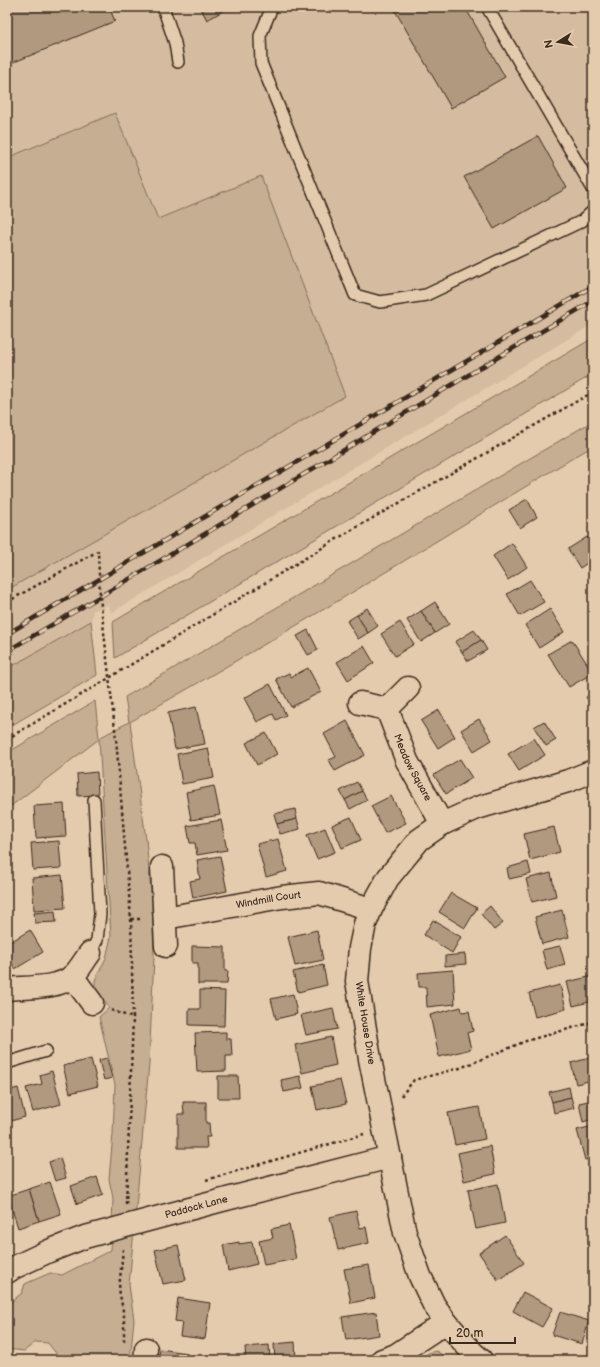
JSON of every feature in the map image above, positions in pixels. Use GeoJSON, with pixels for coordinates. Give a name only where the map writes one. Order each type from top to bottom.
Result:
{"type":"FeatureCollection","features":[{"type":"Feature","properties":{"kind":"street"},"geometry":{"type":"LineString","coordinates":[[360,703],[387,709],[408,688]]}},
{"type":"Feature","properties":{"kind":"street","name":"Meadow Square"},"geometry":{"type":"LineString","coordinates":[[387,709],[407,761],[442,824]]}},
{"type":"Feature","properties":{"kind":"street","name":"White House Drive"},"geometry":{"type":"LineString","coordinates":[[481,1360],[446,1322],[434,1305],[420,1276],[405,1233],[370,1059],[357,981],[360,948],[365,924],[371,909],[388,878],[419,840],[442,824],[477,808],[568,781],[593,771]]}},
{"type":"Feature","properties":{"kind":"street"},"geometry":{"type":"LineString","coordinates":[[162,867],[166,946]]}},
{"type":"Feature","properties":{"kind":"street","name":"Windmill Court"},"geometry":{"type":"LineString","coordinates":[[164,918],[282,897],[320,893],[371,909]]}},
{"type":"Feature","properties":{"kind":"street"},"geometry":{"type":"LineString","coordinates":[[7,989],[44,986],[62,982],[72,976],[90,953]]}},
{"type":"Feature","properties":{"kind":"street"},"geometry":{"type":"LineString","coordinates":[[72,976],[92,1003]]}},
{"type":"Feature","properties":{"kind":"street","name":"Paddock Lane"},"geometry":{"type":"LineString","coordinates":[[7,1272],[49,1251],[85,1237],[390,1157]]}},
{"type":"Feature","properties":{"kind":"street"},"geometry":{"type":"LineString","coordinates":[[382,1360],[396,1355],[446,1322]]}},
{"type":"Feature","properties":{"kind":"lane"},"geometry":{"type":"LineString","coordinates":[[163,7],[176,43],[178,62]]}},
{"type":"Feature","properties":{"kind":"lane"},"geometry":{"type":"LineString","coordinates":[[272,7],[260,36],[261,63],[355,295],[380,302],[426,295],[582,221],[593,211]]}},
{"type":"Feature","properties":{"kind":"lane"},"geometry":{"type":"LineString","coordinates":[[487,7],[592,186]]}},
{"type":"Feature","properties":{"kind":"lane"},"geometry":{"type":"LineString","coordinates":[[90,953],[97,940],[100,914],[94,800]]}},
{"type":"Feature","properties":{"kind":"lane"},"geometry":{"type":"LineString","coordinates":[[7,1063],[46,1051]]}},
{"type":"Feature","properties":{"kind":"path"},"geometry":{"type":"LineString","coordinates":[[7,739],[345,534],[593,392]]}},
{"type":"Feature","properties":{"kind":"path"},"geometry":{"type":"LineString","coordinates":[[7,602],[98,551],[101,608],[109,678],[131,919],[133,1018],[126,1203],[119,1289],[124,1316],[124,1346]]}},
{"type":"Feature","properties":{"kind":"path"},"geometry":{"type":"LineString","coordinates":[[402,1102],[400,1095],[414,1080],[460,1068],[526,1041],[593,1022]]}},
{"type":"Feature","properties":{"kind":"path"},"geometry":{"type":"LineString","coordinates":[[202,1181],[385,1129]]}},
{"type":"Feature","properties":{"kind":"shaded area"},"geometry":{"type":"Polygon","coordinates":[[[7,7],[593,7],[593,324],[111,613],[109,604],[93,611],[91,621],[7,669],[7,7]]]}},
{"type":"Feature","properties":{"kind":"shaded area"},"geometry":{"type":"Polygon","coordinates":[[[115,113],[158,219],[261,176],[345,396],[7,590],[7,158],[115,113]]]}},
{"type":"Feature","properties":{"kind":"shaded area"},"geometry":{"type":"Polygon","coordinates":[[[593,338],[593,374],[115,658],[113,622],[593,338]]]}},
{"type":"Feature","properties":{"kind":"shaded area"},"geometry":{"type":"Polygon","coordinates":[[[593,421],[593,446],[350,594],[130,722],[146,839],[152,902],[154,957],[149,1064],[129,1285],[134,1320],[130,1360],[87,1360],[58,1356],[48,1343],[36,1342],[24,1351],[7,1349],[7,1305],[22,1293],[25,1284],[50,1273],[62,1275],[111,1250],[113,1198],[109,1179],[115,1085],[99,1017],[109,1008],[95,987],[95,980],[106,958],[111,937],[99,739],[7,809],[7,753],[95,701],[99,738],[129,722],[125,697],[593,421]]]}},
{"type":"Feature","properties":{"kind":"shaded area"},"geometry":{"type":"Polygon","coordinates":[[[91,621],[97,675],[7,728],[7,669],[91,621]]]}},
{"type":"Feature","properties":{"kind":"shaded area"},"geometry":{"type":"Polygon","coordinates":[[[436,1351],[444,1356],[446,1360],[423,1360],[428,1353],[436,1351]]]}},
{"type":"Feature","properties":{"kind":"building"},"geometry":{"type":"Polygon","coordinates":[[[7,7],[109,7],[115,21],[7,65],[7,7]]]}},
{"type":"Feature","properties":{"kind":"building"},"geometry":{"type":"Polygon","coordinates":[[[200,7],[230,7],[207,20],[200,7]]]}},
{"type":"Feature","properties":{"kind":"building"},"geometry":{"type":"Polygon","coordinates":[[[393,7],[465,7],[505,77],[451,108],[393,7]]]}},
{"type":"Feature","properties":{"kind":"building"},"geometry":{"type":"Polygon","coordinates":[[[538,136],[567,188],[494,229],[464,177],[538,136]]]}},
{"type":"Feature","properties":{"kind":"building"},"geometry":{"type":"Polygon","coordinates":[[[527,499],[537,517],[520,528],[509,510],[527,499]]]}},
{"type":"Feature","properties":{"kind":"building"},"geometry":{"type":"Polygon","coordinates":[[[587,537],[593,546],[593,559],[580,568],[568,549],[587,537]]]}},
{"type":"Feature","properties":{"kind":"building"},"geometry":{"type":"Polygon","coordinates":[[[512,543],[527,567],[508,580],[493,556],[512,543]]]}},
{"type":"Feature","properties":{"kind":"building"},"geometry":{"type":"Polygon","coordinates":[[[530,580],[544,602],[520,616],[507,594],[530,580]]]}},
{"type":"Feature","properties":{"kind":"building"},"geometry":{"type":"Polygon","coordinates":[[[435,602],[449,624],[435,633],[421,611],[435,602]]]}},
{"type":"Feature","properties":{"kind":"building"},"geometry":{"type":"Polygon","coordinates":[[[367,608],[378,626],[368,633],[357,615],[367,608]]]}},
{"type":"Feature","properties":{"kind":"building"},"geometry":{"type":"Polygon","coordinates":[[[550,609],[564,632],[539,648],[525,625],[550,609]]]}},
{"type":"Feature","properties":{"kind":"building"},"geometry":{"type":"Polygon","coordinates":[[[421,611],[435,633],[421,642],[407,620],[421,611]]]}},
{"type":"Feature","properties":{"kind":"building"},"geometry":{"type":"Polygon","coordinates":[[[357,615],[368,633],[358,639],[347,621],[357,615]]]}},
{"type":"Feature","properties":{"kind":"building"},"geometry":{"type":"Polygon","coordinates":[[[400,622],[414,644],[395,656],[381,634],[400,622]]]}},
{"type":"Feature","properties":{"kind":"building"},"geometry":{"type":"Polygon","coordinates":[[[308,630],[318,650],[308,655],[297,636],[308,630]]]}},
{"type":"Feature","properties":{"kind":"building"},"geometry":{"type":"Polygon","coordinates":[[[474,630],[481,640],[462,652],[455,642],[474,630]]]}},
{"type":"Feature","properties":{"kind":"building"},"geometry":{"type":"Polygon","coordinates":[[[481,640],[487,650],[468,661],[462,652],[481,640]]]}},
{"type":"Feature","properties":{"kind":"building"},"geometry":{"type":"Polygon","coordinates":[[[572,640],[593,673],[569,687],[548,654],[572,640]]]}},
{"type":"Feature","properties":{"kind":"building"},"geometry":{"type":"Polygon","coordinates":[[[364,646],[374,663],[348,680],[337,662],[364,646]]]}},
{"type":"Feature","properties":{"kind":"building"},"geometry":{"type":"Polygon","coordinates":[[[308,668],[321,692],[291,707],[276,679],[289,673],[291,677],[308,668]]]}},
{"type":"Feature","properties":{"kind":"building"},"geometry":{"type":"Polygon","coordinates":[[[270,684],[286,715],[276,720],[273,714],[257,722],[244,698],[270,684]]]}},
{"type":"Feature","properties":{"kind":"building"},"geometry":{"type":"Polygon","coordinates":[[[593,693],[593,708],[586,697],[593,693]]]}},
{"type":"Feature","properties":{"kind":"building"},"geometry":{"type":"Polygon","coordinates":[[[196,707],[205,744],[175,749],[168,713],[196,707]]]}},
{"type":"Feature","properties":{"kind":"building"},"geometry":{"type":"Polygon","coordinates":[[[439,710],[455,737],[438,748],[421,721],[439,710]]]}},
{"type":"Feature","properties":{"kind":"building"},"geometry":{"type":"Polygon","coordinates":[[[479,719],[492,740],[474,751],[461,730],[479,719]]]}},
{"type":"Feature","properties":{"kind":"building"},"geometry":{"type":"Polygon","coordinates":[[[347,721],[365,755],[335,771],[329,760],[336,757],[324,734],[347,721]]]}},
{"type":"Feature","properties":{"kind":"building"},"geometry":{"type":"Polygon","coordinates":[[[544,721],[556,740],[546,746],[534,727],[544,721]]]}},
{"type":"Feature","properties":{"kind":"building"},"geometry":{"type":"Polygon","coordinates":[[[266,733],[277,754],[257,765],[246,743],[266,733]]]}},
{"type":"Feature","properties":{"kind":"building"},"geometry":{"type":"Polygon","coordinates":[[[534,738],[545,755],[519,771],[508,754],[534,738]]]}},
{"type":"Feature","properties":{"kind":"building"},"geometry":{"type":"Polygon","coordinates":[[[208,748],[214,778],[182,784],[177,754],[208,748]]]}},
{"type":"Feature","properties":{"kind":"building"},"geometry":{"type":"Polygon","coordinates":[[[460,759],[472,778],[446,794],[434,775],[460,759]]]}},
{"type":"Feature","properties":{"kind":"building"},"geometry":{"type":"Polygon","coordinates":[[[97,772],[98,795],[78,796],[77,774],[97,772]]]}},
{"type":"Feature","properties":{"kind":"building"},"geometry":{"type":"Polygon","coordinates":[[[357,782],[362,791],[345,800],[340,791],[357,782]]]}},
{"type":"Feature","properties":{"kind":"building"},"geometry":{"type":"Polygon","coordinates":[[[214,786],[220,815],[191,820],[186,792],[214,786]]]}},
{"type":"Feature","properties":{"kind":"building"},"geometry":{"type":"Polygon","coordinates":[[[362,791],[367,800],[350,809],[345,800],[362,791]]]}},
{"type":"Feature","properties":{"kind":"building"},"geometry":{"type":"Polygon","coordinates":[[[391,796],[406,823],[385,833],[371,806],[391,796]]]}},
{"type":"Feature","properties":{"kind":"building"},"geometry":{"type":"Polygon","coordinates":[[[64,804],[66,836],[36,838],[34,806],[64,804]]]}},
{"type":"Feature","properties":{"kind":"building"},"geometry":{"type":"Polygon","coordinates":[[[295,809],[297,819],[277,824],[274,814],[295,809]]]}},
{"type":"Feature","properties":{"kind":"building"},"geometry":{"type":"Polygon","coordinates":[[[351,817],[361,840],[342,848],[332,825],[351,817]]]}},
{"type":"Feature","properties":{"kind":"building"},"geometry":{"type":"Polygon","coordinates":[[[297,819],[300,829],[280,834],[277,824],[297,819]]]}},
{"type":"Feature","properties":{"kind":"building"},"geometry":{"type":"Polygon","coordinates":[[[221,820],[227,850],[197,855],[195,843],[190,843],[187,826],[221,820]]]}},
{"type":"Feature","properties":{"kind":"building"},"geometry":{"type":"Polygon","coordinates":[[[554,827],[560,852],[530,860],[524,834],[554,827]]]}},
{"type":"Feature","properties":{"kind":"building"},"geometry":{"type":"Polygon","coordinates":[[[325,828],[335,852],[317,859],[307,835],[325,828]]]}},
{"type":"Feature","properties":{"kind":"building"},"geometry":{"type":"Polygon","coordinates":[[[278,839],[287,871],[266,877],[257,844],[278,839]]]}},
{"type":"Feature","properties":{"kind":"building"},"geometry":{"type":"Polygon","coordinates":[[[59,841],[61,868],[33,870],[31,843],[59,841]]]}},
{"type":"Feature","properties":{"kind":"building"},"geometry":{"type":"Polygon","coordinates":[[[220,856],[227,891],[193,898],[190,881],[200,879],[197,860],[220,856]]]}},
{"type":"Feature","properties":{"kind":"building"},"geometry":{"type":"Polygon","coordinates":[[[528,862],[531,874],[509,879],[507,868],[528,862]]]}},
{"type":"Feature","properties":{"kind":"building"},"geometry":{"type":"Polygon","coordinates":[[[551,873],[556,896],[532,902],[526,879],[551,873]]]}},
{"type":"Feature","properties":{"kind":"building"},"geometry":{"type":"Polygon","coordinates":[[[62,875],[65,908],[34,910],[32,878],[62,875]]]}},
{"type":"Feature","properties":{"kind":"building"},"geometry":{"type":"Polygon","coordinates":[[[451,893],[477,908],[465,928],[439,912],[451,893]]]}},
{"type":"Feature","properties":{"kind":"building"},"geometry":{"type":"Polygon","coordinates":[[[490,906],[503,923],[494,930],[481,914],[490,906]]]}},
{"type":"Feature","properties":{"kind":"building"},"geometry":{"type":"Polygon","coordinates":[[[562,910],[569,937],[542,944],[535,917],[562,910]]]}},
{"type":"Feature","properties":{"kind":"building"},"geometry":{"type":"Polygon","coordinates":[[[55,911],[56,922],[35,923],[34,913],[55,911]]]}},
{"type":"Feature","properties":{"kind":"building"},"geometry":{"type":"Polygon","coordinates":[[[433,920],[461,937],[452,953],[424,935],[433,920]]]}},
{"type":"Feature","properties":{"kind":"building"},"geometry":{"type":"Polygon","coordinates":[[[30,930],[43,952],[15,969],[7,956],[7,944],[30,930]]]}},
{"type":"Feature","properties":{"kind":"building"},"geometry":{"type":"Polygon","coordinates":[[[317,930],[323,960],[295,966],[288,937],[317,930]]]}},
{"type":"Feature","properties":{"kind":"building"},"geometry":{"type":"Polygon","coordinates":[[[192,946],[225,947],[225,971],[228,971],[227,984],[198,984],[198,963],[192,963],[192,946]]]}},
{"type":"Feature","properties":{"kind":"building"},"geometry":{"type":"Polygon","coordinates":[[[560,946],[565,965],[547,970],[542,950],[560,946]]]}},
{"type":"Feature","properties":{"kind":"building"},"geometry":{"type":"Polygon","coordinates":[[[465,954],[466,964],[445,966],[445,956],[465,954]]]}},
{"type":"Feature","properties":{"kind":"building"},"geometry":{"type":"Polygon","coordinates":[[[323,965],[327,985],[298,992],[293,972],[323,965]]]}},
{"type":"Feature","properties":{"kind":"building"},"geometry":{"type":"Polygon","coordinates":[[[453,970],[455,1004],[427,1007],[426,987],[419,987],[418,973],[453,970]]]}},
{"type":"Feature","properties":{"kind":"building"},"geometry":{"type":"Polygon","coordinates":[[[593,976],[593,1001],[573,1006],[567,982],[593,976]]]}},
{"type":"Feature","properties":{"kind":"building"},"geometry":{"type":"Polygon","coordinates":[[[560,985],[566,1009],[535,1017],[529,993],[560,985]]]}},
{"type":"Feature","properties":{"kind":"building"},"geometry":{"type":"Polygon","coordinates":[[[200,990],[225,991],[224,1026],[189,1025],[189,1009],[200,1009],[200,990]]]}},
{"type":"Feature","properties":{"kind":"building"},"geometry":{"type":"Polygon","coordinates":[[[293,994],[297,1014],[276,1019],[271,999],[293,994]]]}},
{"type":"Feature","properties":{"kind":"building"},"geometry":{"type":"Polygon","coordinates":[[[461,1007],[462,1012],[469,1011],[473,1031],[467,1033],[471,1049],[439,1057],[430,1015],[461,1007]]]}},
{"type":"Feature","properties":{"kind":"building"},"geometry":{"type":"Polygon","coordinates":[[[333,1008],[337,1029],[306,1035],[301,1015],[333,1008]]]}},
{"type":"Feature","properties":{"kind":"building"},"geometry":{"type":"Polygon","coordinates":[[[226,1032],[226,1039],[231,1039],[232,1056],[226,1056],[226,1071],[197,1072],[195,1033],[226,1032]]]}},
{"type":"Feature","properties":{"kind":"building"},"geometry":{"type":"Polygon","coordinates":[[[331,1037],[336,1065],[302,1073],[295,1045],[331,1037]]]}},
{"type":"Feature","properties":{"kind":"building"},"geometry":{"type":"Polygon","coordinates":[[[593,1057],[593,1080],[576,1084],[571,1063],[593,1057]]]}},
{"type":"Feature","properties":{"kind":"building"},"geometry":{"type":"Polygon","coordinates":[[[107,1058],[112,1078],[104,1080],[99,1060],[107,1058]]]}},
{"type":"Feature","properties":{"kind":"building"},"geometry":{"type":"Polygon","coordinates":[[[91,1059],[98,1086],[70,1093],[63,1066],[91,1059]]]}},
{"type":"Feature","properties":{"kind":"building"},"geometry":{"type":"Polygon","coordinates":[[[52,1071],[61,1104],[33,1112],[26,1088],[42,1084],[40,1075],[52,1071]]]}},
{"type":"Feature","properties":{"kind":"building"},"geometry":{"type":"Polygon","coordinates":[[[218,1076],[238,1076],[239,1098],[218,1098],[218,1076]]]}},
{"type":"Feature","properties":{"kind":"building"},"geometry":{"type":"Polygon","coordinates":[[[300,1076],[303,1088],[284,1092],[281,1080],[300,1076]]]}},
{"type":"Feature","properties":{"kind":"building"},"geometry":{"type":"Polygon","coordinates":[[[340,1080],[346,1104],[317,1110],[312,1086],[340,1080]]]}},
{"type":"Feature","properties":{"kind":"building"},"geometry":{"type":"Polygon","coordinates":[[[569,1087],[571,1097],[552,1102],[549,1092],[569,1087]]]}},
{"type":"Feature","properties":{"kind":"building"},"geometry":{"type":"Polygon","coordinates":[[[18,1088],[25,1117],[7,1122],[7,1091],[18,1088]]]}},
{"type":"Feature","properties":{"kind":"building"},"geometry":{"type":"Polygon","coordinates":[[[571,1097],[574,1108],[554,1113],[552,1102],[571,1097]]]}},
{"type":"Feature","properties":{"kind":"building"},"geometry":{"type":"Polygon","coordinates":[[[593,1100],[593,1119],[583,1122],[579,1103],[593,1100]]]}},
{"type":"Feature","properties":{"kind":"building"},"geometry":{"type":"Polygon","coordinates":[[[183,1102],[206,1102],[206,1123],[209,1123],[210,1137],[206,1137],[207,1148],[178,1148],[178,1114],[184,1114],[183,1102]]]}},
{"type":"Feature","properties":{"kind":"building"},"geometry":{"type":"Polygon","coordinates":[[[479,1107],[485,1139],[455,1145],[448,1113],[479,1107]]]}},
{"type":"Feature","properties":{"kind":"building"},"geometry":{"type":"Polygon","coordinates":[[[593,1126],[593,1158],[585,1160],[577,1130],[593,1126]]]}},
{"type":"Feature","properties":{"kind":"building"},"geometry":{"type":"Polygon","coordinates":[[[490,1146],[495,1174],[464,1181],[458,1153],[490,1146]]]}},
{"type":"Feature","properties":{"kind":"building"},"geometry":{"type":"Polygon","coordinates":[[[60,1158],[66,1178],[55,1181],[49,1162],[60,1158]]]}},
{"type":"Feature","properties":{"kind":"building"},"geometry":{"type":"Polygon","coordinates":[[[593,1162],[593,1183],[588,1164],[593,1162]]]}},
{"type":"Feature","properties":{"kind":"building"},"geometry":{"type":"Polygon","coordinates":[[[97,1177],[103,1195],[77,1204],[71,1186],[97,1177]]]}},
{"type":"Feature","properties":{"kind":"building"},"geometry":{"type":"Polygon","coordinates":[[[50,1182],[61,1214],[39,1221],[29,1189],[50,1182]]]}},
{"type":"Feature","properties":{"kind":"building"},"geometry":{"type":"Polygon","coordinates":[[[498,1184],[505,1223],[476,1229],[468,1190],[498,1184]]]}},
{"type":"Feature","properties":{"kind":"building"},"geometry":{"type":"Polygon","coordinates":[[[29,1189],[39,1221],[18,1228],[8,1196],[29,1189]]]}},
{"type":"Feature","properties":{"kind":"building"},"geometry":{"type":"Polygon","coordinates":[[[356,1211],[360,1228],[366,1227],[369,1243],[338,1250],[330,1217],[356,1211]]]}},
{"type":"Feature","properties":{"kind":"building"},"geometry":{"type":"Polygon","coordinates":[[[289,1225],[296,1259],[264,1265],[259,1241],[273,1238],[271,1229],[289,1225]]]}},
{"type":"Feature","properties":{"kind":"building"},"geometry":{"type":"Polygon","coordinates":[[[505,1235],[524,1263],[498,1280],[479,1253],[505,1235]]]}},
{"type":"Feature","properties":{"kind":"building"},"geometry":{"type":"Polygon","coordinates":[[[239,1242],[239,1244],[252,1242],[257,1264],[228,1271],[223,1245],[239,1242]]]}},
{"type":"Feature","properties":{"kind":"building"},"geometry":{"type":"Polygon","coordinates":[[[178,1245],[186,1280],[163,1284],[155,1250],[178,1245]]]}},
{"type":"Feature","properties":{"kind":"building"},"geometry":{"type":"Polygon","coordinates":[[[369,1265],[375,1298],[351,1303],[344,1269],[369,1265]]]}},
{"type":"Feature","properties":{"kind":"building"},"geometry":{"type":"Polygon","coordinates":[[[523,1292],[553,1308],[542,1327],[513,1311],[523,1292]]]}},
{"type":"Feature","properties":{"kind":"building"},"geometry":{"type":"Polygon","coordinates":[[[178,1298],[210,1303],[205,1339],[180,1336],[182,1322],[175,1321],[178,1298]]]}},
{"type":"Feature","properties":{"kind":"building"},"geometry":{"type":"Polygon","coordinates":[[[376,1312],[379,1335],[346,1340],[342,1317],[376,1312]]]}},
{"type":"Feature","properties":{"kind":"building"},"geometry":{"type":"Polygon","coordinates":[[[560,1312],[589,1321],[582,1344],[552,1335],[560,1312]]]}},
{"type":"Feature","properties":{"kind":"building"},"geometry":{"type":"Polygon","coordinates":[[[295,1342],[296,1360],[275,1360],[274,1344],[295,1342]]]}},
{"type":"Feature","properties":{"kind":"building"},"geometry":{"type":"Polygon","coordinates":[[[269,1345],[270,1360],[246,1360],[245,1347],[269,1345]]]}},
{"type":"Feature","properties":{"kind":"building"},"geometry":{"type":"Polygon","coordinates":[[[160,1349],[187,1353],[186,1360],[158,1360],[160,1349]]]}},
{"type":"Feature","properties":{"kind":"railway"},"geometry":{"type":"LineString","coordinates":[[7,634],[593,286]]}},
{"type":"Feature","properties":{"kind":"railway"},"geometry":{"type":"LineString","coordinates":[[7,651],[593,301]]}}]}
